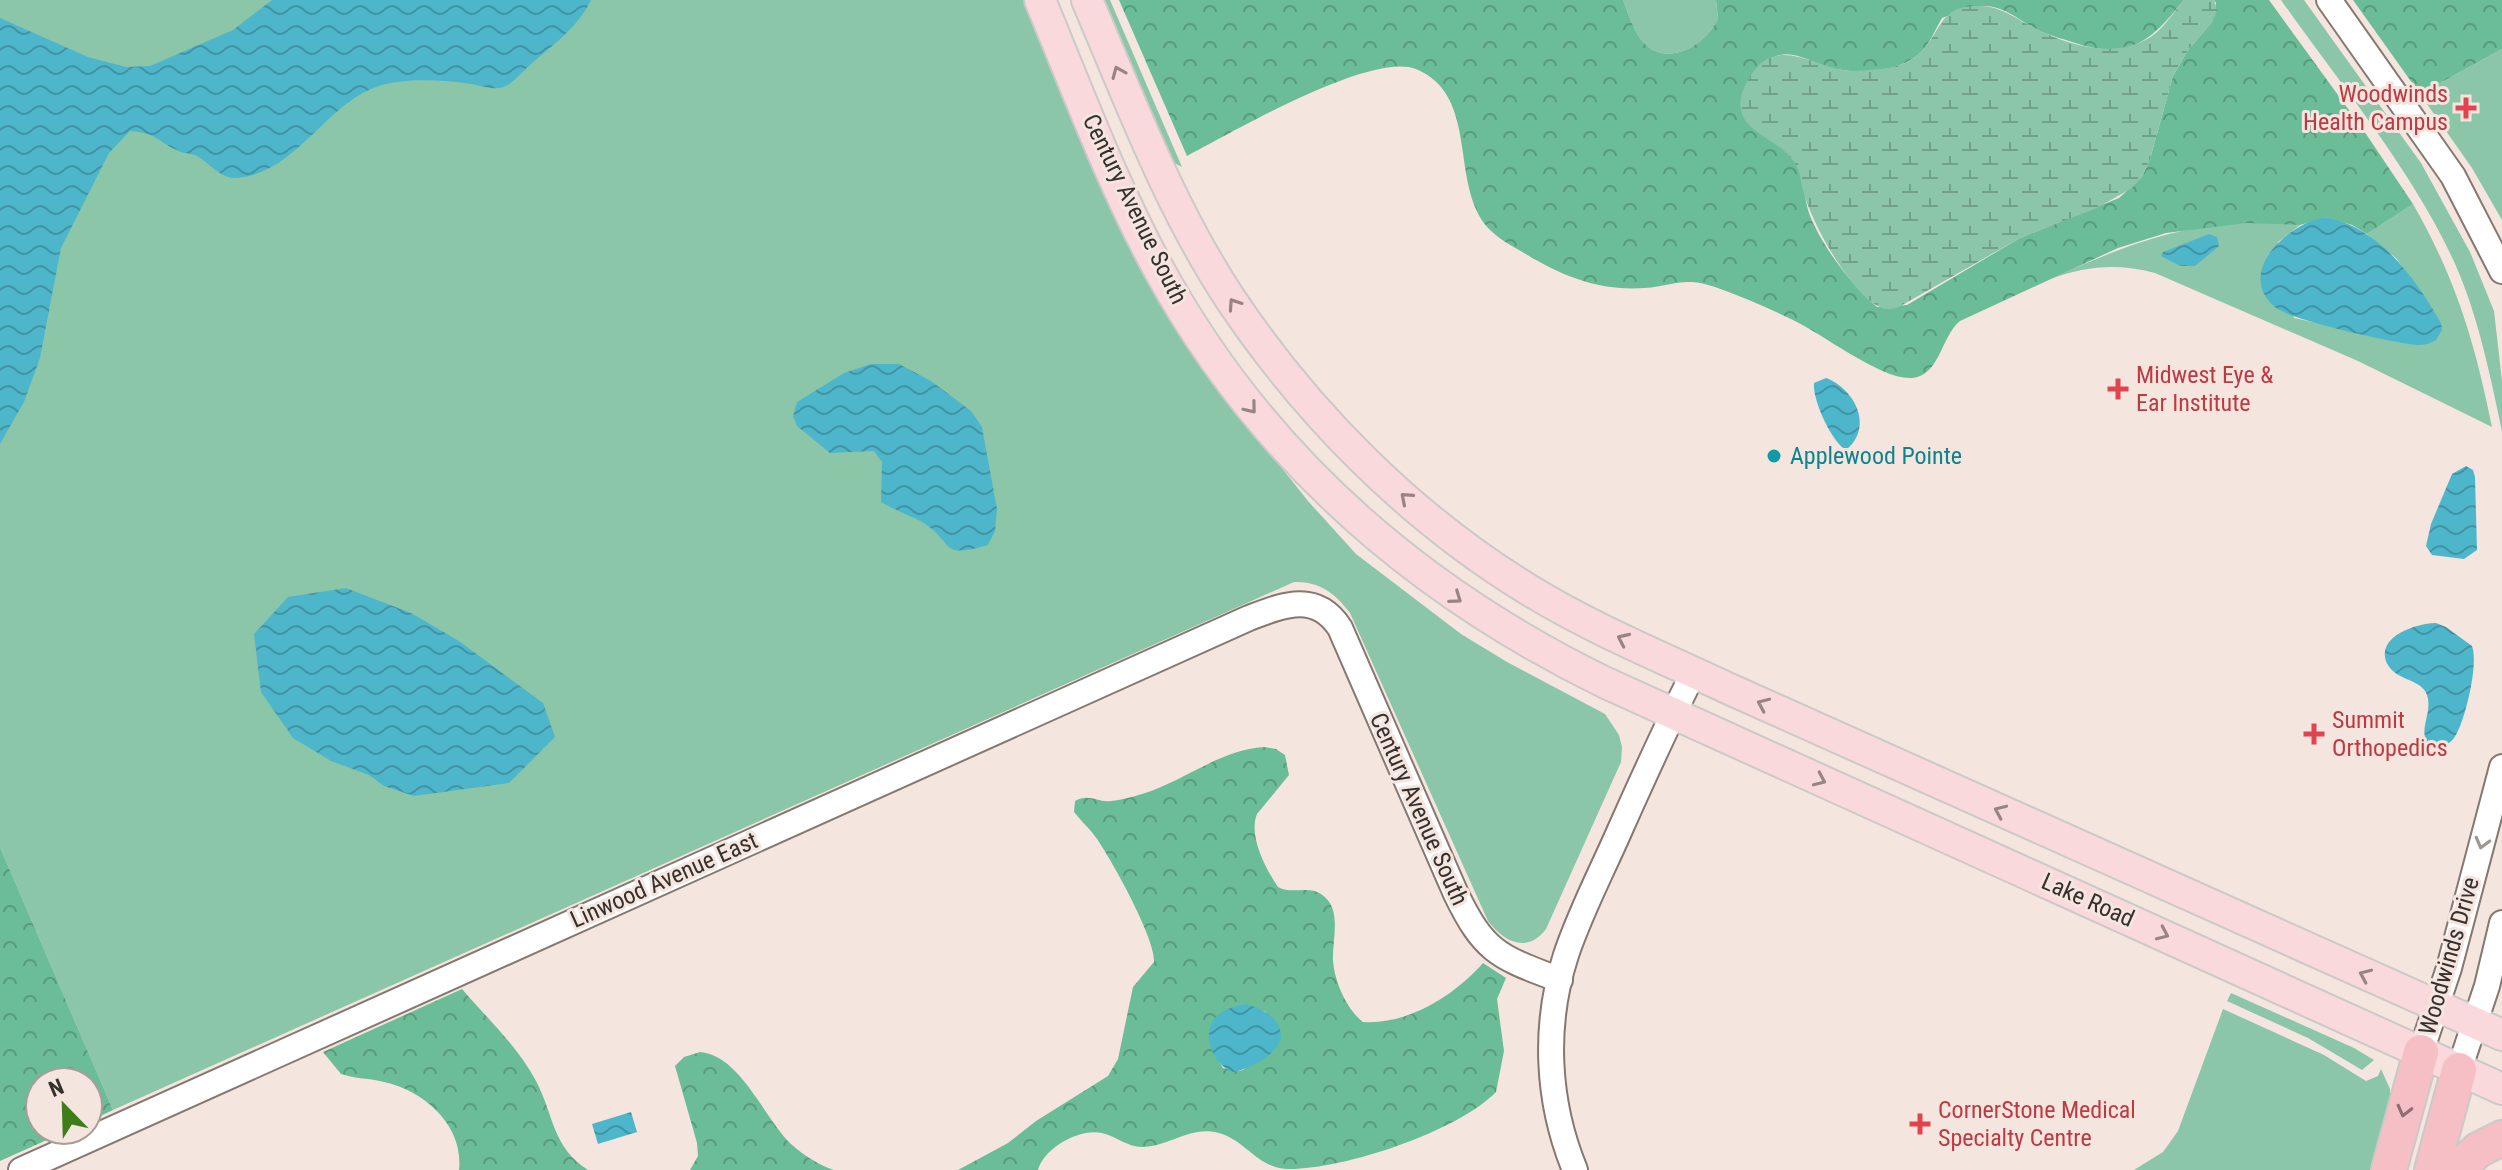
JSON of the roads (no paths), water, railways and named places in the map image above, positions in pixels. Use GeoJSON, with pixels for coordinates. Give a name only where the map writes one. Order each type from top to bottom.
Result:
{"type":"FeatureCollection","features":[{"type":"Feature","properties":{"kind":"highway"},"geometry":{"type":"LineString","coordinates":[[2389,1170],[2421,1052]]}},
{"type":"Feature","properties":{"kind":"highway"},"geometry":{"type":"LineString","coordinates":[[2432,1170],[2459,1070]]}},
{"type":"Feature","properties":{"kind":"highway"},"geometry":{"type":"LineString","coordinates":[[2457,1170],[2478,1150],[2502,1138]]}},
{"type":"Feature","properties":{"kind":"main road","name":"Century Avenue South"},"geometry":{"type":"LineString","coordinates":[[1040,0],[1121,190],[1157,264],[1232,383],[1283,446],[1335,499],[1393,551],[1474,611],[1569,666],[1673,713]]}},
{"type":"Feature","properties":{"kind":"main road","name":"Century Avenue South"},"geometry":{"type":"LineString","coordinates":[[1087,0],[1165,179],[1194,237],[1231,300],[1268,351],[1323,417],[1366,463],[1475,554],[1530,590],[1598,628],[1694,672]]}},
{"type":"Feature","properties":{"kind":"main road","name":"Lake Road"},"geometry":{"type":"LineString","coordinates":[[1694,672],[2488,1029]]}},
{"type":"Feature","properties":{"kind":"main road","name":"Lake Road"},"geometry":{"type":"LineString","coordinates":[[1673,713],[2502,1089]]}},
{"type":"Feature","properties":{"kind":"street"},"geometry":{"type":"LineString","coordinates":[[2329,0],[2453,176],[2502,271]]}},
{"type":"Feature","properties":{"kind":"street","name":"Linwood Avenue East"},"geometry":{"type":"LineString","coordinates":[[21,1170],[1249,618],[1293,604],[1312,605]]}},
{"type":"Feature","properties":{"kind":"street","name":"Century Avenue South"},"geometry":{"type":"LineString","coordinates":[[1312,605],[1327,613],[1342,632],[1456,894],[1476,932],[1501,957],[1560,980]]}},
{"type":"Feature","properties":{"kind":"street"},"geometry":{"type":"LineString","coordinates":[[1575,1170],[1558,1121],[1552,1083],[1553,1028],[1560,980],[1576,928],[1694,672]]}},
{"type":"Feature","properties":{"kind":"street","name":"Woodwinds Drive"},"geometry":{"type":"LineString","coordinates":[[2421,1052],[2449,968],[2502,767]]}},
{"type":"Feature","properties":{"kind":"street","name":"Woodwinds Drive"},"geometry":{"type":"LineString","coordinates":[[2459,1070],[2488,1029],[2502,923]]}},
{"type":"Feature","properties":{"kind":"water"},"geometry":{"type":"Polygon","coordinates":[[[272,0],[591,0],[571,28],[506,86],[491,88],[422,80],[379,86],[343,107],[295,151],[259,173],[232,178],[197,156],[172,148],[152,136],[130,131],[109,153],[61,248],[40,358],[24,402],[0,444],[0,18],[88,57],[126,67],[150,66],[233,30],[272,0]]]}},
{"type":"Feature","properties":{"kind":"water"},"geometry":{"type":"Polygon","coordinates":[[[2326,217],[2363,232],[2394,257],[2420,289],[2441,323],[2442,330],[2436,340],[2419,345],[2389,340],[2322,325],[2276,308],[2264,294],[2260,280],[2263,265],[2271,251],[2297,228],[2326,217]]]}},
{"type":"Feature","properties":{"kind":"water"},"geometry":{"type":"Polygon","coordinates":[[[2209,234],[2217,237],[2219,246],[2195,266],[2180,266],[2161,256],[2163,252],[2209,234]]]}},
{"type":"Feature","properties":{"kind":"water"},"geometry":{"type":"Polygon","coordinates":[[[871,364],[899,364],[931,381],[971,411],[982,427],[997,509],[995,531],[988,545],[961,551],[949,547],[922,522],[881,502],[882,462],[874,451],[830,453],[797,426],[793,416],[797,402],[844,373],[871,364]]]}},
{"type":"Feature","properties":{"kind":"water"},"geometry":{"type":"Polygon","coordinates":[[[1826,378],[1845,391],[1860,420],[1859,431],[1846,450],[1829,430],[1816,399],[1814,383],[1826,378]]]}},
{"type":"Feature","properties":{"kind":"water"},"geometry":{"type":"Polygon","coordinates":[[[2466,466],[2473,470],[2475,477],[2477,550],[2464,559],[2432,555],[2426,546],[2431,524],[2452,474],[2466,466]]]}},
{"type":"Feature","properties":{"kind":"water"},"geometry":{"type":"Polygon","coordinates":[[[346,588],[411,613],[459,641],[543,703],[555,737],[509,783],[414,796],[384,786],[369,775],[331,761],[293,738],[261,692],[254,634],[288,597],[346,588]]]}},
{"type":"Feature","properties":{"kind":"water"},"geometry":{"type":"Polygon","coordinates":[[[2436,623],[2472,646],[2474,654],[2470,693],[2462,720],[2454,738],[2437,747],[2428,745],[2425,739],[2427,695],[2420,686],[2392,670],[2385,655],[2386,647],[2399,634],[2436,623]]]}},
{"type":"Feature","properties":{"kind":"water"},"geometry":{"type":"Polygon","coordinates":[[[1243,1004],[1270,1015],[1279,1027],[1280,1041],[1273,1052],[1260,1061],[1233,1072],[1215,1057],[1209,1041],[1210,1026],[1227,1009],[1243,1004]]]}},
{"type":"Feature","properties":{"kind":"water"},"geometry":{"type":"Polygon","coordinates":[[[631,1112],[637,1132],[598,1144],[592,1124],[631,1112]]]}},
{"type":"Feature","properties":{"kind":"place","name":"Woodwinds Health Campus"},"geometry":{"type":"Point","coordinates":[2466,108]}},
{"type":"Feature","properties":{"kind":"place","name":"Midwest Eye & Ear Institute"},"geometry":{"type":"Point","coordinates":[2118,389]}},
{"type":"Feature","properties":{"kind":"place","name":"Applewood Pointe"},"geometry":{"type":"Point","coordinates":[1774,456]}},
{"type":"Feature","properties":{"kind":"place","name":"Summit Orthopedics"},"geometry":{"type":"Point","coordinates":[2314,734]}},
{"type":"Feature","properties":{"kind":"place","name":"CornerStone Medical Specialty Centre"},"geometry":{"type":"Point","coordinates":[1920,1124]}}]}
